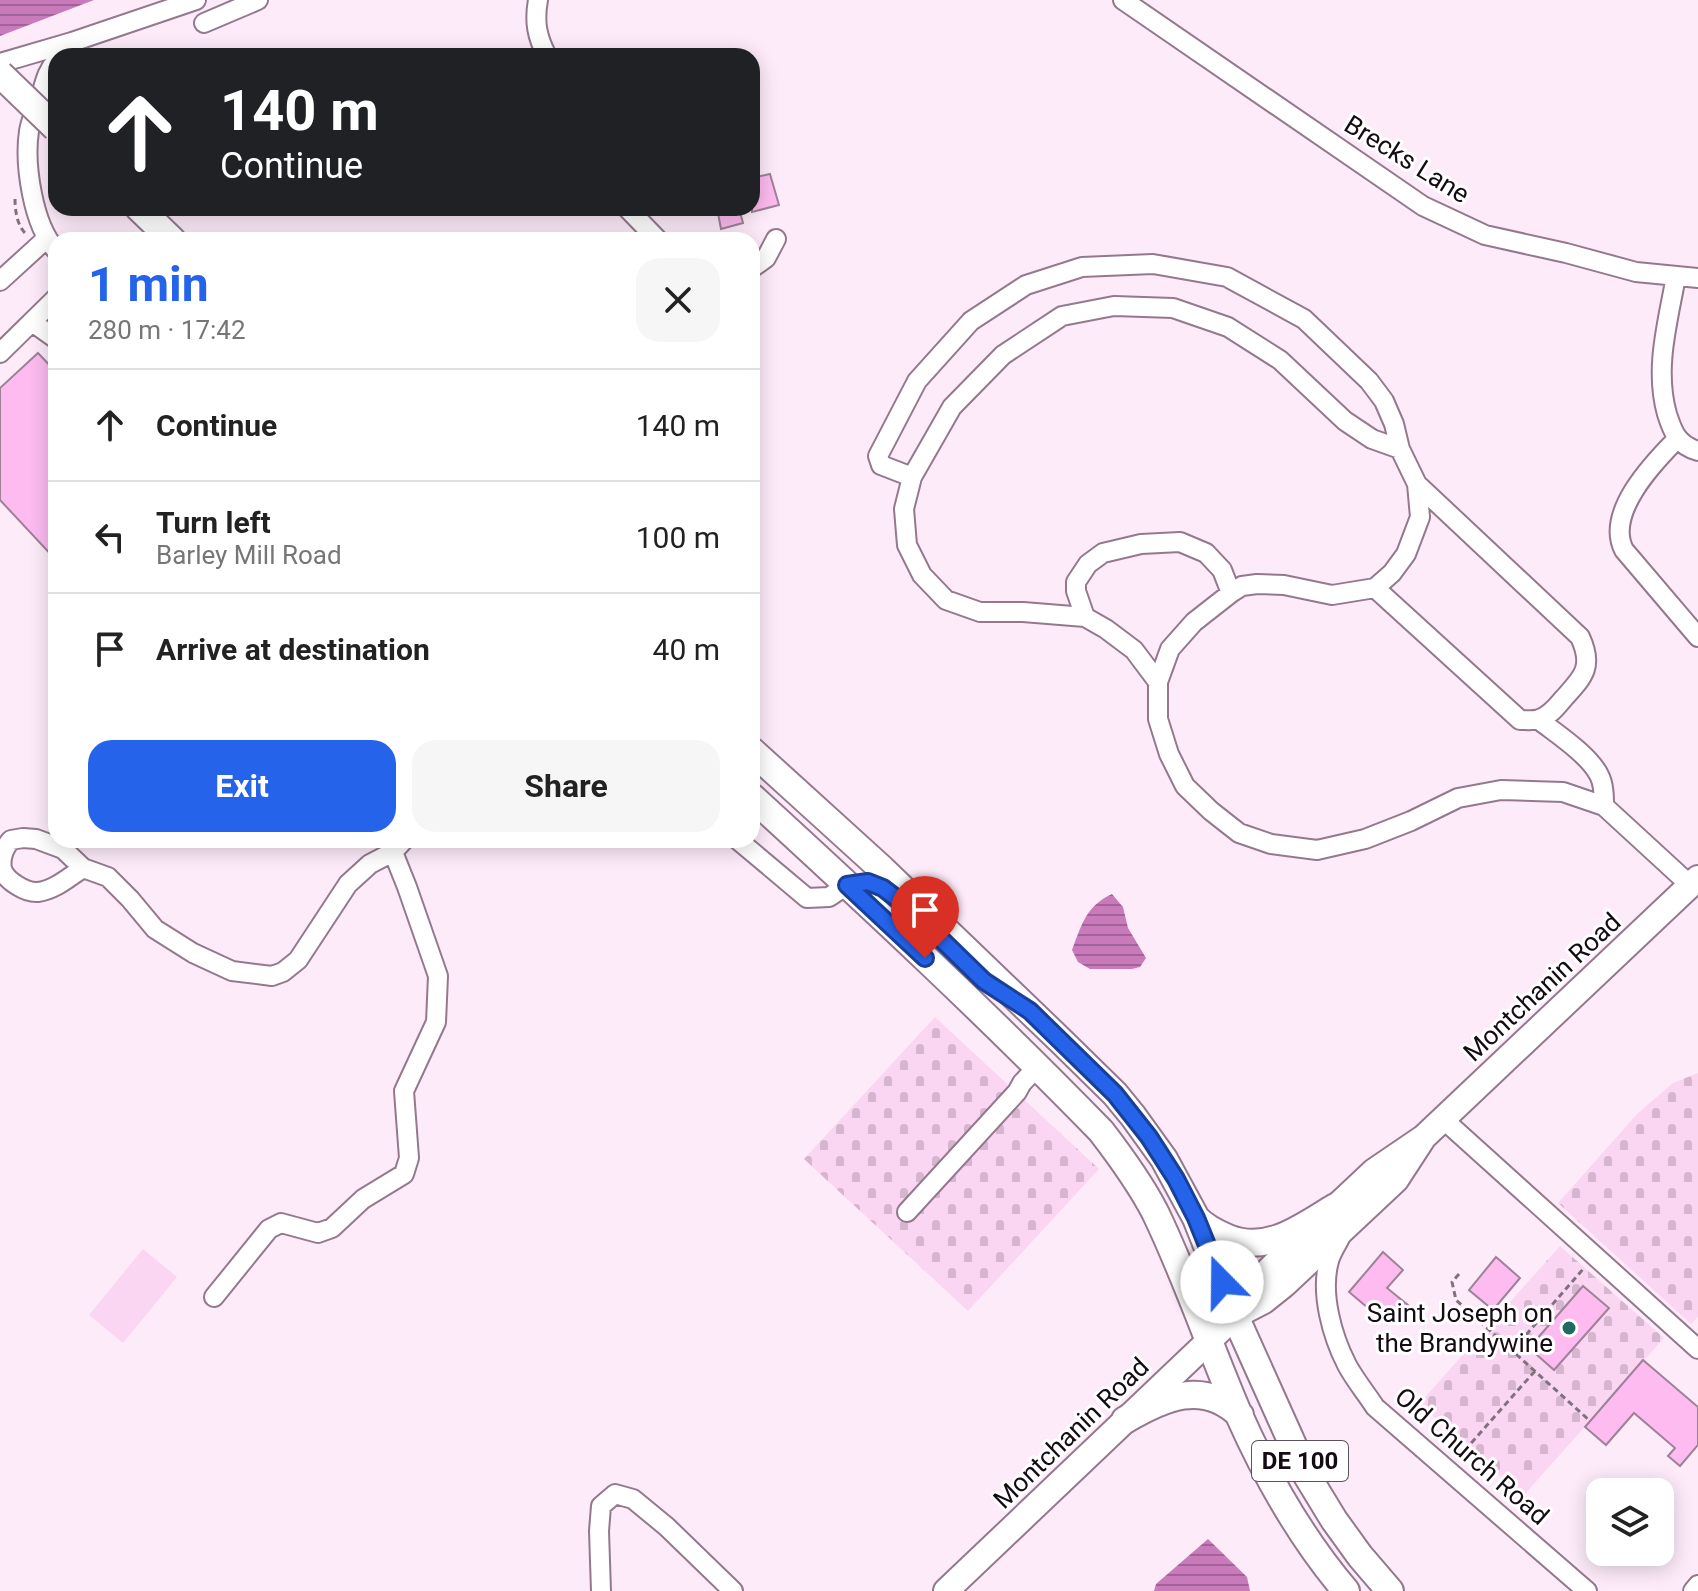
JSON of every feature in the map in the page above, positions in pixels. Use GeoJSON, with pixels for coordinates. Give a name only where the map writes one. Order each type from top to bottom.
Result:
{"type":"FeatureCollection","features":[{"type":"Feature","properties":{"kind":"highway"},"geometry":{"type":"LineString","coordinates":[[0,74],[48,120]]}},
{"type":"Feature","properties":{"kind":"highway"},"geometry":{"type":"LineString","coordinates":[[147,216],[164,232]]}},
{"type":"Feature","properties":{"kind":"highway"},"geometry":{"type":"LineString","coordinates":[[760,758],[882,869],[1115,1094],[1164,1159],[1196,1218],[1235,1316]]}},
{"type":"Feature","properties":{"kind":"highway"},"geometry":{"type":"LineString","coordinates":[[760,804],[1038,1066],[1101,1131],[1142,1190],[1168,1241],[1240,1415]]}},
{"type":"Feature","properties":{"kind":"highway"},"geometry":{"type":"LineString","coordinates":[[847,885],[868,882],[883,888],[909,908],[984,981],[1030,1011]]}},
{"type":"Feature","properties":{"kind":"highway"},"geometry":{"type":"LineString","coordinates":[[1196,1218],[1217,1234],[1234,1241],[1258,1244],[1347,1211]]}},
{"type":"Feature","properties":{"kind":"highway","name":"DE 100"},"geometry":{"type":"LineString","coordinates":[[1235,1316],[1306,1474],[1334,1520],[1390,1591]]}},
{"type":"Feature","properties":{"kind":"highway"},"geometry":{"type":"LineString","coordinates":[[1125,1420],[1166,1399],[1192,1394],[1214,1398],[1240,1415]]}},
{"type":"Feature","properties":{"kind":"highway","name":"DE 100"},"geometry":{"type":"LineString","coordinates":[[1240,1415],[1289,1512],[1346,1591]]}},
{"type":"Feature","properties":{"kind":"main road","name":"Montchanin Road"},"geometry":{"type":"LineString","coordinates":[[946,1591],[1235,1316],[1259,1279],[1347,1211],[1374,1171],[1424,1137],[1694,882]]}},
{"type":"Feature","properties":{"kind":"street"},"geometry":{"type":"LineString","coordinates":[[69,48],[196,0]]}},
{"type":"Feature","properties":{"kind":"street"},"geometry":{"type":"LineString","coordinates":[[204,23],[258,0]]}},
{"type":"Feature","properties":{"kind":"street"},"geometry":{"type":"LineString","coordinates":[[538,0],[535,26],[543,48]]}},
{"type":"Feature","properties":{"kind":"street","name":"Brecks Lane"},"geometry":{"type":"LineString","coordinates":[[1123,0],[1423,206],[1485,235],[1636,272],[1698,278]]}},
{"type":"Feature","properties":{"kind":"street"},"geometry":{"type":"LineString","coordinates":[[0,63],[48,53]]}},
{"type":"Feature","properties":{"kind":"street"},"geometry":{"type":"LineString","coordinates":[[48,70],[29,131],[29,172],[36,215],[48,239]]}},
{"type":"Feature","properties":{"kind":"street"},"geometry":{"type":"LineString","coordinates":[[635,216],[650,232]]}},
{"type":"Feature","properties":{"kind":"street"},"geometry":{"type":"LineString","coordinates":[[760,262],[766,258],[776,239]]}},
{"type":"Feature","properties":{"kind":"street"},"geometry":{"type":"LineString","coordinates":[[0,281],[48,247]]}},
{"type":"Feature","properties":{"kind":"street"},"geometry":{"type":"LineString","coordinates":[[912,477],[881,465],[878,456],[917,381],[971,321],[1026,285],[1082,267],[1153,264],[1227,277],[1304,319],[1369,381],[1384,401],[1400,449],[1417,484],[1420,517],[1406,554],[1392,573],[1375,588],[1332,595],[1284,585],[1242,586],[1194,622],[1170,649],[1158,682],[1158,719],[1169,754],[1185,786],[1239,833],[1271,844],[1317,850],[1365,839],[1458,798],[1501,790],[1563,792],[1604,806],[1694,882]]}},
{"type":"Feature","properties":{"kind":"street"},"geometry":{"type":"LineString","coordinates":[[1676,276],[1660,374],[1671,428],[1677,439],[1698,451]]}},
{"type":"Feature","properties":{"kind":"street"},"geometry":{"type":"LineString","coordinates":[[0,353],[48,306]]}},
{"type":"Feature","properties":{"kind":"street"},"geometry":{"type":"LineString","coordinates":[[1158,682],[1134,650],[1085,617],[980,612],[946,600],[922,575],[907,545],[904,509],[912,477],[952,407],[1003,355],[1062,316],[1114,306],[1173,308],[1228,327],[1280,360],[1345,421],[1372,439],[1400,449]]}},
{"type":"Feature","properties":{"kind":"street"},"geometry":{"type":"LineString","coordinates":[[32,322],[48,333]]}},
{"type":"Feature","properties":{"kind":"street"},"geometry":{"type":"LineString","coordinates":[[1677,439],[1655,461],[1636,487],[1625,510],[1619,536],[1624,550],[1698,637]]}},
{"type":"Feature","properties":{"kind":"street"},"geometry":{"type":"LineString","coordinates":[[1375,588],[1520,720],[1539,720],[1549,714],[1584,676],[1587,664],[1580,637],[1417,484]]}},
{"type":"Feature","properties":{"kind":"street"},"geometry":{"type":"LineString","coordinates":[[1085,617],[1076,582],[1088,564],[1103,553],[1141,544],[1180,542],[1206,553],[1222,570],[1231,593]]}},
{"type":"Feature","properties":{"kind":"street"},"geometry":{"type":"LineString","coordinates":[[1539,720],[1586,759],[1600,776],[1604,806]]}},
{"type":"Feature","properties":{"kind":"street"},"geometry":{"type":"LineString","coordinates":[[83,868],[108,877],[155,929],[193,953],[232,971],[272,976],[298,960],[348,884],[370,864],[396,848]]}},
{"type":"Feature","properties":{"kind":"street"},"geometry":{"type":"LineString","coordinates":[[214,1297],[269,1229],[281,1223],[318,1233],[332,1228],[363,1199],[404,1174],[409,1158],[404,1091],[436,1022],[438,976],[407,887],[399,848]]}},
{"type":"Feature","properties":{"kind":"street"},"geometry":{"type":"LineString","coordinates":[[748,848],[807,898],[829,897],[847,885]]}},
{"type":"Feature","properties":{"kind":"street"},"geometry":{"type":"LineString","coordinates":[[907,1212],[1038,1066]]}},
{"type":"Feature","properties":{"kind":"street"},"geometry":{"type":"LineString","coordinates":[[1443,1119],[1698,1349]]}},
{"type":"Feature","properties":{"kind":"street","name":"Old Church Road"},"geometry":{"type":"LineString","coordinates":[[1347,1211],[1341,1238],[1329,1260],[1325,1294],[1346,1364],[1375,1407],[1587,1591]]}},
{"type":"Feature","properties":{"kind":"street"},"geometry":{"type":"LineString","coordinates":[[601,1591],[601,1506],[615,1494],[633,1499],[644,1508],[733,1591]]}},
{"type":"Feature","properties":{"kind":"street"},"geometry":{"type":"LineString","coordinates":[[1693,1591],[1698,1585]]}},
{"type":"Feature","properties":{"kind":"path"},"geometry":{"type":"LineString","coordinates":[[1513,1351],[1594,1256]]}},
{"type":"Feature","properties":{"kind":"path"},"geometry":{"type":"LineString","coordinates":[[1459,1274],[1452,1282],[1456,1300],[1589,1420]]}},
{"type":"Feature","properties":{"kind":"path"},"geometry":{"type":"LineString","coordinates":[[1458,1458],[1535,1371]]}},
{"type":"Feature","properties":{"kind":"green space"},"geometry":{"type":"Polygon","coordinates":[[[935,1017],[1099,1169],[968,1311],[804,1159],[935,1017]]]}},
{"type":"Feature","properties":{"kind":"green space"},"geometry":{"type":"Polygon","coordinates":[[[1698,1073],[1698,1317],[1691,1324],[1558,1203],[1638,1113],[1673,1083],[1698,1073]]]}},
{"type":"Feature","properties":{"kind":"green space"},"geometry":{"type":"Polygon","coordinates":[[[1560,1246],[1664,1338],[1523,1496],[1419,1404],[1560,1246]]]}},
{"type":"Feature","properties":{"kind":"green space"},"geometry":{"type":"Polygon","coordinates":[[[143,1249],[177,1277],[123,1343],[89,1315],[143,1249]]]}},
{"type":"Feature","properties":{"kind":"shaded area"},"geometry":{"type":"Polygon","coordinates":[[[0,0],[94,0],[0,36],[0,0]]]}},
{"type":"Feature","properties":{"kind":"shaded area"},"geometry":{"type":"Polygon","coordinates":[[[1112,894],[1123,907],[1128,928],[1146,958],[1140,967],[1090,969],[1078,962],[1072,950],[1091,910],[1112,894]]]}},
{"type":"Feature","properties":{"kind":"shaded area"},"geometry":{"type":"Polygon","coordinates":[[[1208,1539],[1247,1577],[1250,1591],[1154,1591],[1156,1584],[1208,1539]]]}},
{"type":"Feature","properties":{"kind":"building"},"geometry":{"type":"Polygon","coordinates":[[[770,174],[779,205],[760,210],[760,176],[770,174]]]}},
{"type":"Feature","properties":{"kind":"building"},"geometry":{"type":"Polygon","coordinates":[[[719,216],[741,216],[743,223],[721,229],[719,216]]]}},
{"type":"Feature","properties":{"kind":"building"},"geometry":{"type":"Polygon","coordinates":[[[38,353],[48,364],[48,551],[0,500],[0,388],[38,353]]]}},
{"type":"Feature","properties":{"kind":"building"},"geometry":{"type":"Polygon","coordinates":[[[1383,1252],[1403,1270],[1387,1288],[1409,1306],[1400,1317],[1396,1313],[1387,1324],[1349,1292],[1383,1252]]]}},
{"type":"Feature","properties":{"kind":"building"},"geometry":{"type":"Polygon","coordinates":[[[1496,1257],[1520,1278],[1493,1310],[1469,1290],[1496,1257]]]}},
{"type":"Feature","properties":{"kind":"building","name":"Saint Joseph on the Brandywine"},"geometry":{"type":"Polygon","coordinates":[[[1583,1286],[1609,1308],[1554,1370],[1529,1348],[1583,1286]]]}},
{"type":"Feature","properties":{"kind":"building"},"geometry":{"type":"Polygon","coordinates":[[[1643,1360],[1698,1407],[1698,1445],[1680,1466],[1668,1456],[1675,1448],[1634,1413],[1606,1445],[1585,1427],[1643,1360]]]}},
{"type":"Feature","properties":{"kind":"place","name":"Saint Joseph on the Brandywine"},"geometry":{"type":"Point","coordinates":[1569,1328]}},
{"type":"Feature","properties":{"kind":"route"},"geometry":{"type":"LineString","coordinates":[[925,958],[847,885],[868,882],[883,888],[909,908],[984,981],[1030,1011],[1115,1094],[1149,1137],[1176,1179],[1222,1282]]}}]}
